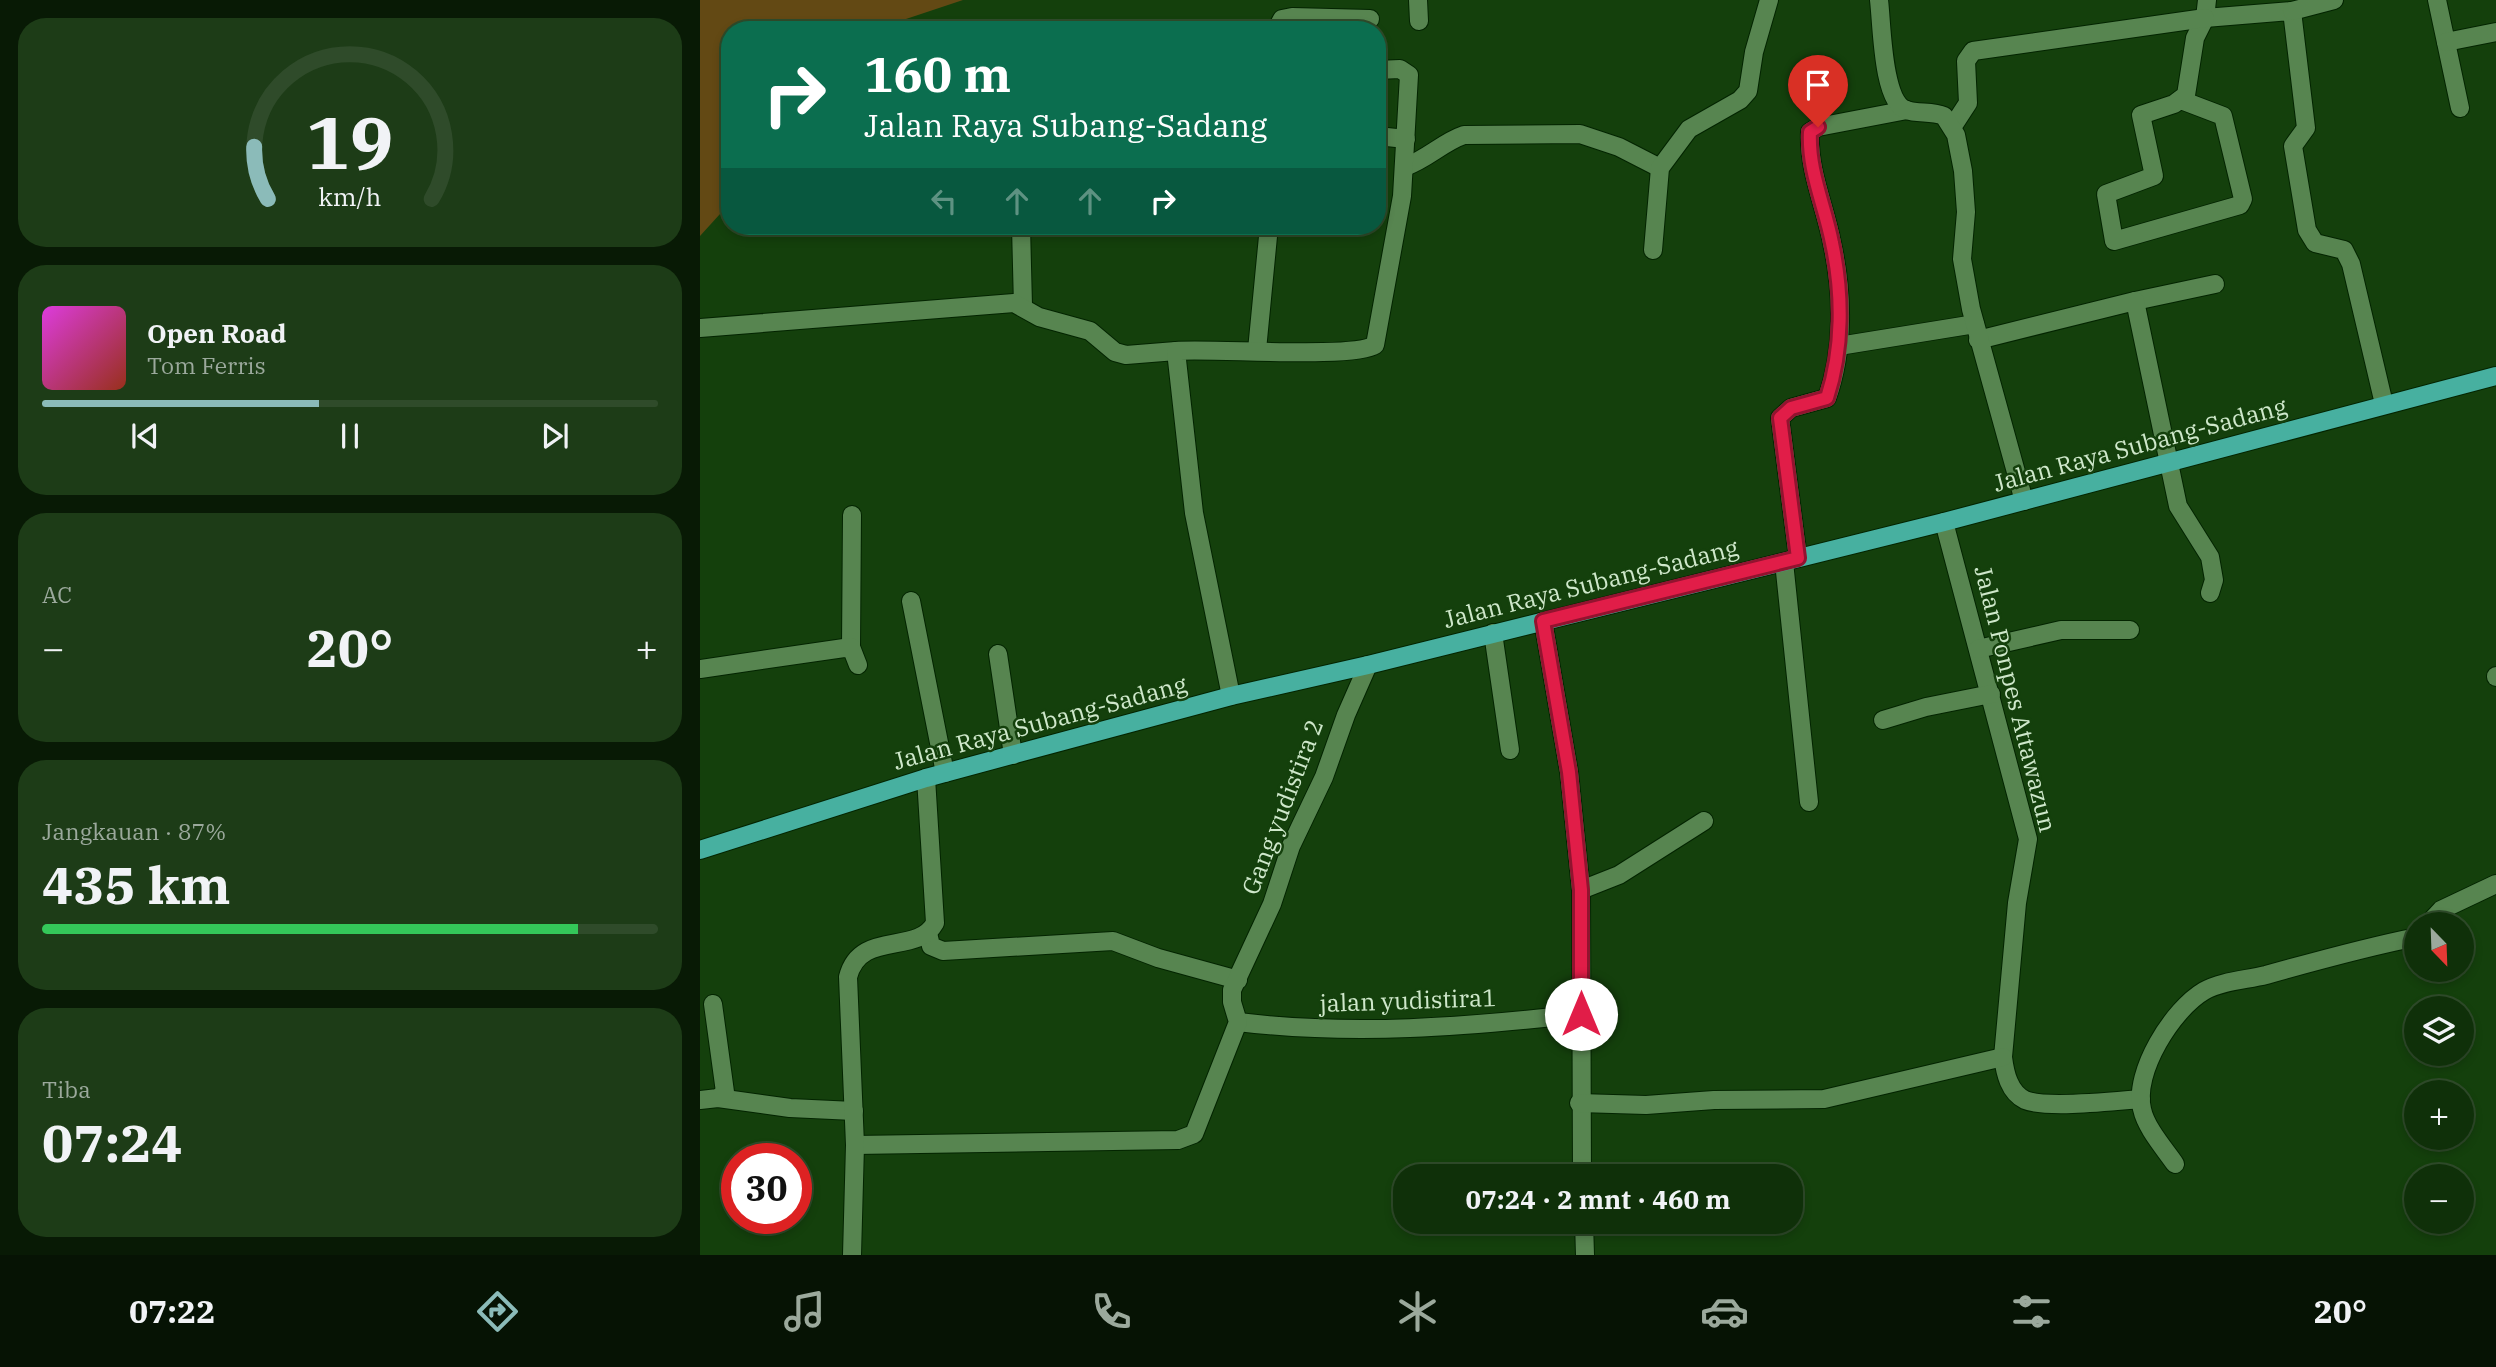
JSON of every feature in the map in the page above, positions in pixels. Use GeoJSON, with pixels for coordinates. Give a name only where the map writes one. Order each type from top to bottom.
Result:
{"type":"FeatureCollection","features":[{"type":"Feature","properties":{"kind":"main road","name":"Jalan Raya Subang-Sadang"},"geometry":{"type":"LineString","coordinates":[[700,850],[926,778],[1231,696],[1368,665],[1944,522],[2496,376]]}},
{"type":"Feature","properties":{"kind":"street"},"geometry":{"type":"LineString","coordinates":[[1369,0],[1370,21]]}},
{"type":"Feature","properties":{"kind":"street"},"geometry":{"type":"LineString","coordinates":[[1418,0],[1419,21]]}},
{"type":"Feature","properties":{"kind":"street"},"geometry":{"type":"LineString","coordinates":[[1653,250],[1660,168],[1689,129],[1740,100],[1748,91],[1754,52],[1769,0]]}},
{"type":"Feature","properties":{"kind":"street"},"geometry":{"type":"LineString","coordinates":[[1879,0],[1890,87],[1894,99],[1907,110]]}},
{"type":"Feature","properties":{"kind":"street"},"geometry":{"type":"LineString","coordinates":[[1952,126],[1968,103],[1966,61],[1973,51],[2206,9],[2301,6],[2334,0]]}},
{"type":"Feature","properties":{"kind":"street"},"geometry":{"type":"LineString","coordinates":[[2437,0],[2460,108]]}},
{"type":"Feature","properties":{"kind":"street"},"geometry":{"type":"LineString","coordinates":[[2301,6],[2306,128],[2294,146],[2307,230],[2315,243],[2344,250],[2351,264],[2384,404]]}},
{"type":"Feature","properties":{"kind":"street"},"geometry":{"type":"LineString","coordinates":[[2181,100],[2223,116],[2243,199],[2240,205],[2114,241],[2106,194],[2149,180],[2155,173],[2140,122],[2141,115],[2181,100],[2189,88],[2195,38],[2206,9]]}},
{"type":"Feature","properties":{"kind":"street"},"geometry":{"type":"LineString","coordinates":[[1281,21],[1292,17],[1337,21]]}},
{"type":"Feature","properties":{"kind":"street"},"geometry":{"type":"LineString","coordinates":[[2446,42],[2496,32]]}},
{"type":"Feature","properties":{"kind":"street"},"geometry":{"type":"LineString","coordinates":[[700,328],[1003,303],[1023,306],[1039,317],[1090,331],[1115,352],[1126,355],[1176,351],[1368,349],[1375,345],[1405,167],[1409,75],[1400,69],[1386,70]]}},
{"type":"Feature","properties":{"kind":"street"},"geometry":{"type":"LineString","coordinates":[[1809,802],[1780,418],[1791,408],[1827,398],[1837,369],[1838,294],[1833,244],[1814,175],[1810,132],[1818,127],[1907,110],[1944,116],[1952,126],[1966,195],[1962,259],[1976,332],[2024,501]]}},
{"type":"Feature","properties":{"kind":"street"},"geometry":{"type":"LineString","coordinates":[[1405,167],[1430,157],[1451,139],[1464,135],[1580,134],[1619,147],[1660,168]]}},
{"type":"Feature","properties":{"kind":"street"},"geometry":{"type":"LineString","coordinates":[[1386,137],[1406,139]]}},
{"type":"Feature","properties":{"kind":"street"},"geometry":{"type":"LineString","coordinates":[[1021,235],[1023,306]]}},
{"type":"Feature","properties":{"kind":"street"},"geometry":{"type":"LineString","coordinates":[[1257,350],[1268,235]]}},
{"type":"Feature","properties":{"kind":"street"},"geometry":{"type":"LineString","coordinates":[[1839,346],[1976,332],[2215,284]]}},
{"type":"Feature","properties":{"kind":"street"},"geometry":{"type":"LineString","coordinates":[[2135,301],[2178,506],[2210,558],[2214,580],[2210,593]]}},
{"type":"Feature","properties":{"kind":"street"},"geometry":{"type":"LineString","coordinates":[[1176,351],[1194,513],[1231,696]]}},
{"type":"Feature","properties":{"kind":"street"},"geometry":{"type":"LineString","coordinates":[[852,515],[851,647],[858,665]]}},
{"type":"Feature","properties":{"kind":"street","name":"Jalan Ponpes Attawazun"},"geometry":{"type":"LineString","coordinates":[[1944,522],[2028,839],[2017,903],[2003,1058],[2006,1076],[2015,1092],[2026,1100],[2044,1103],[2141,1099]]}},
{"type":"Feature","properties":{"kind":"street"},"geometry":{"type":"LineString","coordinates":[[911,601],[944,773]]}},
{"type":"Feature","properties":{"kind":"street"},"geometry":{"type":"LineString","coordinates":[[1543,621],[1569,772],[1581,890],[1579,1103],[1582,1164]]}},
{"type":"Feature","properties":{"kind":"street"},"geometry":{"type":"LineString","coordinates":[[1978,649],[2061,630],[2130,630]]}},
{"type":"Feature","properties":{"kind":"street"},"geometry":{"type":"LineString","coordinates":[[1493,633],[1510,750]]}},
{"type":"Feature","properties":{"kind":"street"},"geometry":{"type":"LineString","coordinates":[[700,669],[851,647]]}},
{"type":"Feature","properties":{"kind":"street"},"geometry":{"type":"LineString","coordinates":[[998,654],[1013,755]]}},
{"type":"Feature","properties":{"kind":"street","name":"Gang yudistira 2"},"geometry":{"type":"LineString","coordinates":[[1238,1022],[1231,996],[1291,846],[1324,777],[1346,715],[1368,665]]}},
{"type":"Feature","properties":{"kind":"street"},"geometry":{"type":"LineString","coordinates":[[1884,720],[1926,707],[1991,694]]}},
{"type":"Feature","properties":{"kind":"street"},"geometry":{"type":"LineString","coordinates":[[926,778],[937,915],[928,933],[931,946],[943,951],[1113,941],[1158,958],[1242,973]]}},
{"type":"Feature","properties":{"kind":"street"},"geometry":{"type":"LineString","coordinates":[[1581,890],[1619,875],[1704,821]]}},
{"type":"Feature","properties":{"kind":"street"},"geometry":{"type":"LineString","coordinates":[[2439,912],[2496,884]]}},
{"type":"Feature","properties":{"kind":"street"},"geometry":{"type":"LineString","coordinates":[[852,1255],[855,1144],[848,977],[852,963],[864,951],[928,933]]}},
{"type":"Feature","properties":{"kind":"street"},"geometry":{"type":"LineString","coordinates":[[2175,1164],[2148,1123],[2141,1099],[2147,1065],[2178,1013],[2202,992],[2343,952],[2404,940]]}},
{"type":"Feature","properties":{"kind":"street"},"geometry":{"type":"LineString","coordinates":[[709,1099],[725,1092],[726,1086],[713,1004]]}},
{"type":"Feature","properties":{"kind":"street","name":"jalan yudistira1"},"geometry":{"type":"LineString","coordinates":[[1238,1022],[1304,1030],[1452,1028],[1581,1014]]}},
{"type":"Feature","properties":{"kind":"street"},"geometry":{"type":"LineString","coordinates":[[855,1144],[1190,1138],[1196,1130],[1238,1022]]}},
{"type":"Feature","properties":{"kind":"street"},"geometry":{"type":"LineString","coordinates":[[1579,1103],[1646,1105],[1714,1100],[1824,1099],[2003,1058]]}},
{"type":"Feature","properties":{"kind":"street"},"geometry":{"type":"LineString","coordinates":[[709,1099],[790,1108],[854,1111]]}},
{"type":"Feature","properties":{"kind":"street"},"geometry":{"type":"LineString","coordinates":[[1584,1234],[1585,1255]]}},
{"type":"Feature","properties":{"kind":"shaded area"},"geometry":{"type":"Polygon","coordinates":[[[700,0],[963,0],[900,21],[721,21],[721,213],[700,236],[700,0]]]}},
{"type":"Feature","properties":{"kind":"route"},"geometry":{"type":"LineString","coordinates":[[1581,1014],[1581,890],[1569,772],[1543,621],[1798,558],[1780,418],[1786,410],[1827,398],[1837,369],[1839,329],[1833,244],[1814,175],[1809,141],[1812,128],[1818,127]]}}]}
